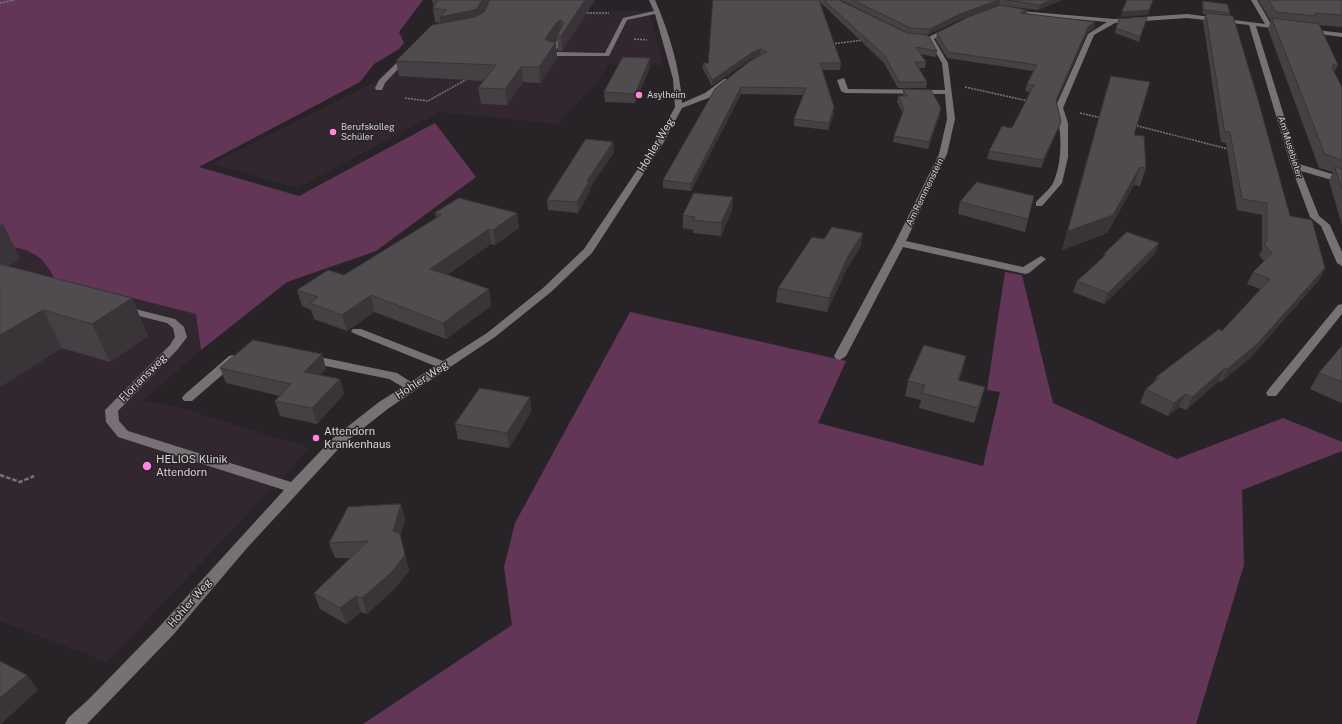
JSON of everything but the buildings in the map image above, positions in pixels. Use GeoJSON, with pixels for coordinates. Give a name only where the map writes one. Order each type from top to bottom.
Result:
{"type":"FeatureCollection","features":[{"type":"Feature","properties":{"kind":"street","name":"Hohler Weg"},"geometry":{"type":"LineString","coordinates":[[74,724],[94,706],[167,630],[293,488],[338,441],[384,405],[491,335],[547,290],[588,251],[660,142],[679,107],[677,79],[652,0]]}},
{"type":"Feature","properties":{"kind":"street"},"geometry":{"type":"LineString","coordinates":[[1254,0],[1269,26]]}},
{"type":"Feature","properties":{"kind":"street"},"geometry":{"type":"LineString","coordinates":[[1005,10],[1114,21],[1187,16],[1291,29]]}},
{"type":"Feature","properties":{"kind":"street"},"geometry":{"type":"LineString","coordinates":[[561,38],[551,54],[606,55],[625,19],[633,16],[657,12]]}},
{"type":"Feature","properties":{"kind":"street"},"geometry":{"type":"LineString","coordinates":[[1039,204],[1058,183],[1064,157],[1064,123],[1059,108],[1091,34],[1114,21]]}},
{"type":"Feature","properties":{"kind":"street","name":"Am Musebieter"},"geometry":{"type":"LineString","coordinates":[[1252,24],[1295,166],[1315,216],[1325,225],[1342,263]]}},
{"type":"Feature","properties":{"kind":"street"},"geometry":{"type":"LineString","coordinates":[[921,37],[930,38],[956,25]]}},
{"type":"Feature","properties":{"kind":"street"},"geometry":{"type":"LineString","coordinates":[[1298,30],[1342,35]]}},
{"type":"Feature","properties":{"kind":"street","name":"Am Remmenstein"},"geometry":{"type":"LineString","coordinates":[[840,356],[900,243],[943,154],[951,118],[948,87],[945,63],[930,38]]}},
{"type":"Feature","properties":{"kind":"street"},"geometry":{"type":"LineString","coordinates":[[379,88],[414,48]]}},
{"type":"Feature","properties":{"kind":"street"},"geometry":{"type":"LineString","coordinates":[[679,107],[708,95],[736,74]]}},
{"type":"Feature","properties":{"kind":"street"},"geometry":{"type":"LineString","coordinates":[[841,80],[845,91],[948,87]]}},
{"type":"Feature","properties":{"kind":"street"},"geometry":{"type":"LineString","coordinates":[[1295,166],[1342,180]]}},
{"type":"Feature","properties":{"kind":"street"},"geometry":{"type":"LineString","coordinates":[[900,243],[1025,271],[1041,259]]}},
{"type":"Feature","properties":{"kind":"street","name":"Floriansweg"},"geometry":{"type":"LineString","coordinates":[[114,306],[171,321],[178,327],[181,337],[174,347],[111,410],[112,422],[123,434],[293,488]]}},
{"type":"Feature","properties":{"kind":"street"},"geometry":{"type":"LineString","coordinates":[[1272,393],[1342,307]]}},
{"type":"Feature","properties":{"kind":"street"},"geometry":{"type":"LineString","coordinates":[[357,331],[444,366]]}},
{"type":"Feature","properties":{"kind":"street"},"geometry":{"type":"LineString","coordinates":[[188,398],[242,351]]}},
{"type":"Feature","properties":{"kind":"street"},"geometry":{"type":"LineString","coordinates":[[302,357],[393,376],[411,387]]}},
{"type":"Feature","properties":{"kind":"path"},"geometry":{"type":"LineString","coordinates":[[0,3],[15,0]]}},
{"type":"Feature","properties":{"kind":"path"},"geometry":{"type":"LineString","coordinates":[[583,13],[610,13]]}},
{"type":"Feature","properties":{"kind":"path"},"geometry":{"type":"LineString","coordinates":[[615,39],[665,39]]}},
{"type":"Feature","properties":{"kind":"path"},"geometry":{"type":"LineString","coordinates":[[830,44],[866,40]]}},
{"type":"Feature","properties":{"kind":"path"},"geometry":{"type":"LineString","coordinates":[[405,98],[428,101],[469,78]]}},
{"type":"Feature","properties":{"kind":"path"},"geometry":{"type":"LineString","coordinates":[[948,87],[1103,118]]}},
{"type":"Feature","properties":{"kind":"path"},"geometry":{"type":"LineString","coordinates":[[1132,124],[1228,148]]}},
{"type":"Feature","properties":{"kind":"path"},"geometry":{"type":"LineString","coordinates":[[0,475],[20,482],[34,476]]}},
{"type":"Feature","properties":{"kind":"shaded area"},"geometry":{"type":"Polygon","coordinates":[[[0,0],[423,0],[399,32],[404,43],[399,49],[374,64],[360,82],[199,167],[299,196],[435,123],[476,177],[376,251],[287,282],[201,350],[196,314],[54,278],[44,262],[32,253],[0,244],[0,0]]]}},
{"type":"Feature","properties":{"kind":"shaded area"},"geometry":{"type":"Polygon","coordinates":[[[530,11],[649,11],[663,65],[608,64],[597,82],[557,124],[439,112],[297,188],[212,164],[377,81],[424,34],[530,11]]]}},
{"type":"Feature","properties":{"kind":"shaded area","name":"HELIOS Klinik Attendorn"},"geometry":{"type":"Polygon","coordinates":[[[0,244],[28,249],[49,267],[54,278],[196,314],[201,350],[143,400],[183,409],[310,448],[107,662],[0,621],[0,244]]]}},
{"type":"Feature","properties":{"kind":"shaded area"},"geometry":{"type":"Polygon","coordinates":[[[1005,272],[1022,275],[1053,403],[1177,459],[1283,418],[1342,442],[1342,451],[1242,490],[1244,565],[1196,724],[363,724],[512,625],[504,567],[515,523],[630,312],[846,361],[818,423],[983,466],[1000,392],[987,390],[1005,272]]]}},
{"type":"Feature","properties":{"kind":"place","name":"Asylheim"},"geometry":{"type":"Point","coordinates":[639,95]}},
{"type":"Feature","properties":{"kind":"place","name":"Berufskolleg Schüler"},"geometry":{"type":"Point","coordinates":[333,132]}},
{"type":"Feature","properties":{"kind":"place","name":"Attendorn Krankenhaus"},"geometry":{"type":"Point","coordinates":[316,438]}},
{"type":"Feature","properties":{"kind":"place","name":"HELIOS Klinik Attendorn"},"geometry":{"type":"Point","coordinates":[147,466]}}]}
